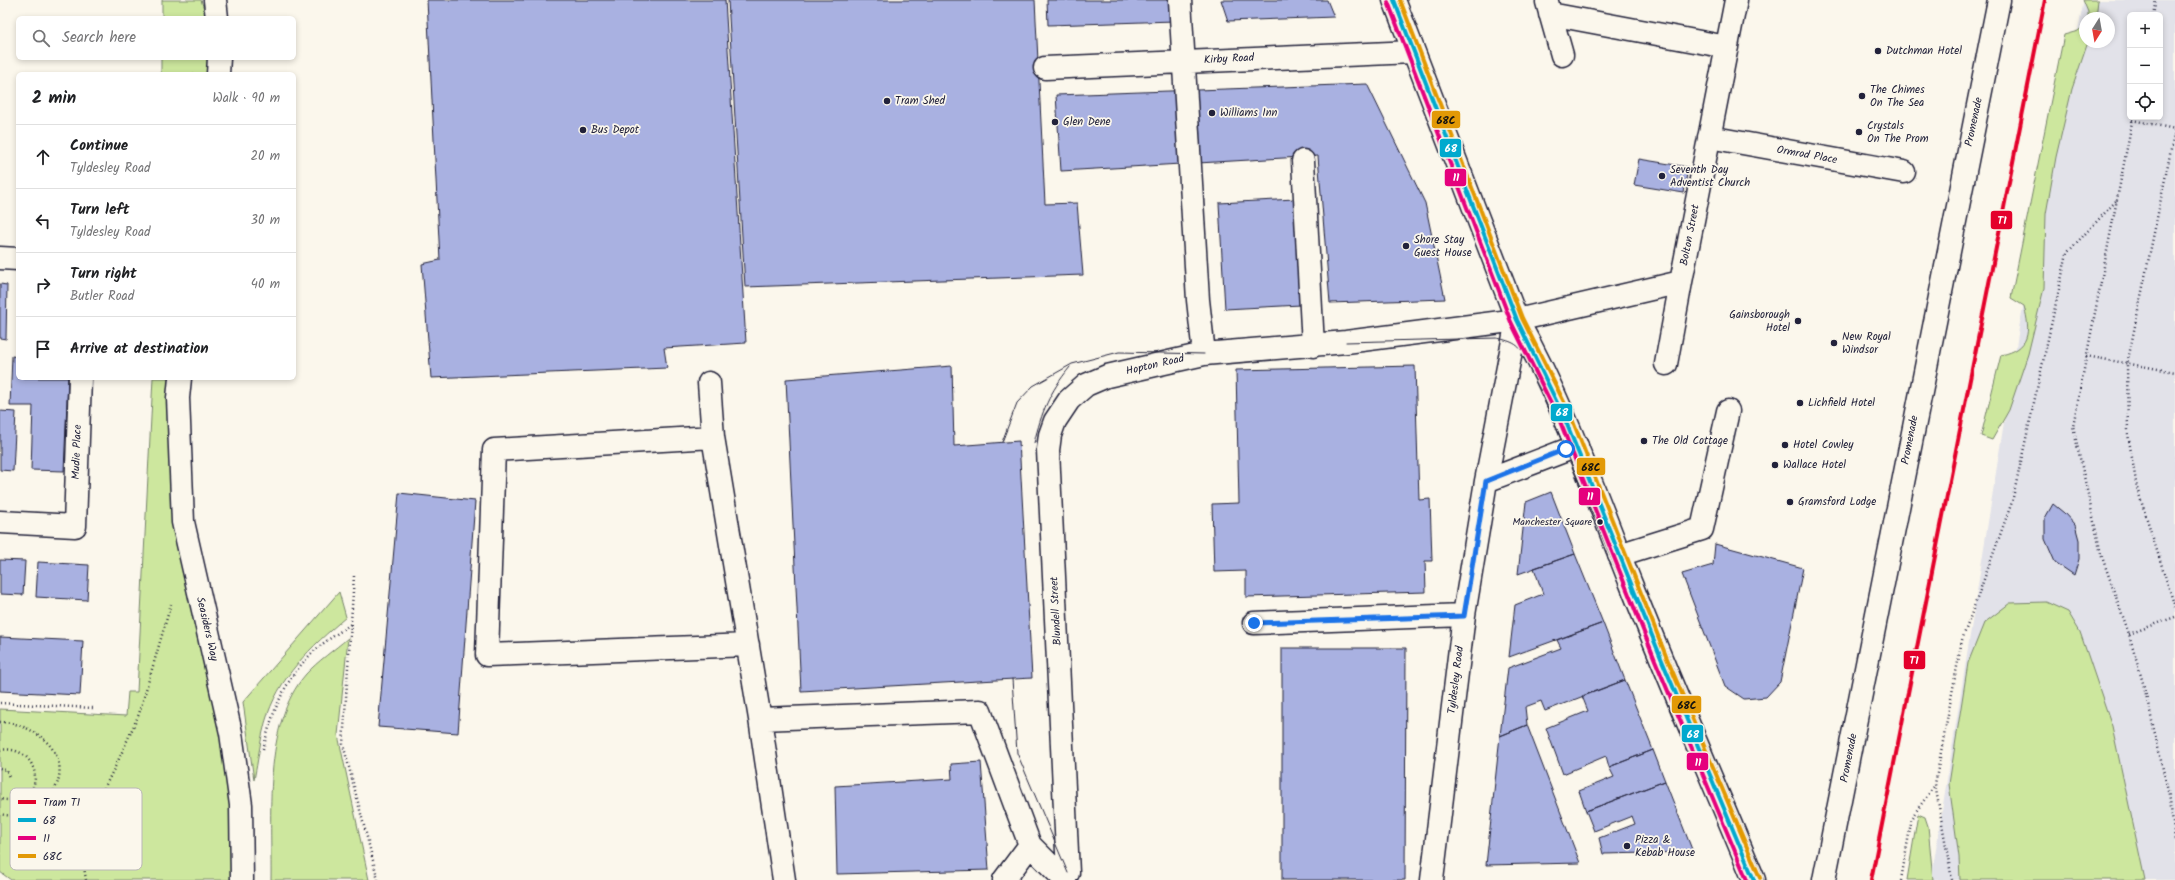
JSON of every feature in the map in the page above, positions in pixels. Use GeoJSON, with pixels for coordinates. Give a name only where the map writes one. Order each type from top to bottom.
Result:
{"type":"FeatureCollection","features":[{"type":"Feature","properties":{"kind":"street"},"geometry":{"type":"LineString","coordinates":[[215,0],[217,16]]}},
{"type":"Feature","properties":{"kind":"street"},"geometry":{"type":"LineString","coordinates":[[1180,0],[1198,300],[1204,354]]}},
{"type":"Feature","properties":{"kind":"street"},"geometry":{"type":"LineString","coordinates":[[1394,0],[1517,320],[1542,364],[1577,446],[1619,555],[1754,880]]}},
{"type":"Feature","properties":{"kind":"street","name":"Bolton Street"},"geometry":{"type":"LineString","coordinates":[[1666,364],[1680,282],[1736,0]]}},
{"type":"Feature","properties":{"kind":"street","name":"Promenade"},"geometry":{"type":"LineString","coordinates":[[1824,880],[1999,0]]}},
{"type":"Feature","properties":{"kind":"street"},"geometry":{"type":"LineString","coordinates":[[1562,55],[1548,7],[1727,47]]}},
{"type":"Feature","properties":{"kind":"street","name":"Kirby Road"},"geometry":{"type":"LineString","coordinates":[[1045,68],[1413,52]]}},
{"type":"Feature","properties":{"kind":"street"},"geometry":{"type":"LineString","coordinates":[[218,72],[219,60]]}},
{"type":"Feature","properties":{"kind":"street","name":"Ormrod Place"},"geometry":{"type":"LineString","coordinates":[[1709,137],[1904,172]]}},
{"type":"Feature","properties":{"kind":"street"},"geometry":{"type":"LineString","coordinates":[[1303,161],[1314,346]]}},
{"type":"Feature","properties":{"kind":"street"},"geometry":{"type":"LineString","coordinates":[[0,258],[16,259]]}},
{"type":"Feature","properties":{"kind":"street"},"geometry":{"type":"LineString","coordinates":[[1517,320],[1680,282]]}},
{"type":"Feature","properties":{"kind":"street","name":"Hopton Road"},"geometry":{"type":"LineString","coordinates":[[1107,376],[1204,354],[1314,346],[1517,320]]}},
{"type":"Feature","properties":{"kind":"street","name":"Tyldesley Road"},"geometry":{"type":"LineString","coordinates":[[1432,880],[1464,616],[1486,481],[1517,320]]}},
{"type":"Feature","properties":{"kind":"street","name":"Blundell Street"},"geometry":{"type":"LineString","coordinates":[[1067,876],[1048,450],[1050,434],[1055,421],[1069,400],[1086,385],[1107,376]]}},
{"type":"Feature","properties":{"kind":"street","name":"Mudie Place"},"geometry":{"type":"LineString","coordinates":[[0,522],[75,526],[80,380]]}},
{"type":"Feature","properties":{"kind":"street","name":"Seasiders Way"},"geometry":{"type":"LineString","coordinates":[[180,380],[178,398],[183,522],[231,733],[241,805],[242,880]]}},
{"type":"Feature","properties":{"kind":"street"},"geometry":{"type":"LineString","coordinates":[[709,383],[713,437],[760,719],[784,880]]}},
{"type":"Feature","properties":{"kind":"street"},"geometry":{"type":"LineString","coordinates":[[1619,555],[1702,529],[1728,411]]}},
{"type":"Feature","properties":{"kind":"street"},"geometry":{"type":"LineString","coordinates":[[713,437],[494,450],[487,655],[748,645]]}},
{"type":"Feature","properties":{"kind":"street"},"geometry":{"type":"LineString","coordinates":[[1486,481],[1577,446]]}},
{"type":"Feature","properties":{"kind":"street"},"geometry":{"type":"LineString","coordinates":[[1254,623],[1464,616]]}},
{"type":"Feature","properties":{"kind":"street"},"geometry":{"type":"LineString","coordinates":[[760,719],[980,711],[1030,845],[1067,876]]}},
{"type":"Feature","properties":{"kind":"street"},"geometry":{"type":"LineString","coordinates":[[1004,880],[1030,845]]}},
{"type":"Feature","properties":{"kind":"path"},"geometry":{"type":"LineString","coordinates":[[2154,12],[2156,0]]}},
{"type":"Feature","properties":{"kind":"path"},"geometry":{"type":"LineString","coordinates":[[2132,120],[2073,426],[2101,554],[2129,634],[2145,690],[2170,800],[2175,840]]}},
{"type":"Feature","properties":{"kind":"path"},"geometry":{"type":"LineString","coordinates":[[2136,120],[2175,130],[2128,365],[2128,434],[2137,488],[2175,607]]}},
{"type":"Feature","properties":{"kind":"path"},"geometry":{"type":"LineString","coordinates":[[1952,880],[1935,784],[1962,640],[2012,502],[2067,253],[2116,200]]}},
{"type":"Feature","properties":{"kind":"path"},"geometry":{"type":"LineString","coordinates":[[2086,356],[2128,365],[2175,372]]}},
{"type":"Feature","properties":{"kind":"path"},"geometry":{"type":"LineString","coordinates":[[354,576],[343,744],[378,880]]}},
{"type":"Feature","properties":{"kind":"path"},"geometry":{"type":"LineString","coordinates":[[104,788],[139,714],[173,599]]}},
{"type":"Feature","properties":{"kind":"path"},"geometry":{"type":"LineString","coordinates":[[2129,634],[2175,617]]}},
{"type":"Feature","properties":{"kind":"path"},"geometry":{"type":"LineString","coordinates":[[263,750],[273,711],[287,683],[312,653],[352,623]]}},
{"type":"Feature","properties":{"kind":"path"},"geometry":{"type":"LineString","coordinates":[[0,703],[93,708]]}},
{"type":"Feature","properties":{"kind":"path"},"geometry":{"type":"LineString","coordinates":[[0,722],[13,722],[44,737],[59,766],[58,780],[54,788]]}},
{"type":"Feature","properties":{"kind":"path"},"geometry":{"type":"LineString","coordinates":[[0,750],[17,752],[31,761],[36,774],[33,788]]}},
{"type":"Feature","properties":{"kind":"path"},"geometry":{"type":"LineString","coordinates":[[0,768],[7,771],[8,778]]}},
{"type":"Feature","properties":{"kind":"path"},"geometry":{"type":"LineString","coordinates":[[1901,880],[1912,817],[1935,784]]}},
{"type":"Feature","properties":{"kind":"path"},"geometry":{"type":"LineString","coordinates":[[0,799],[10,801]]}},
{"type":"Feature","properties":{"kind":"path"},"geometry":{"type":"LineString","coordinates":[[0,814],[10,816]]}},
{"type":"Feature","properties":{"kind":"path"},"geometry":{"type":"LineString","coordinates":[[85,870],[86,880]]}},
{"type":"Feature","properties":{"kind":"shaded area"},"geometry":{"type":"Polygon","coordinates":[[[2084,0],[2175,0],[2175,880],[1931,880],[2019,328],[2079,25],[2079,48],[2115,48],[2115,12],[2082,12],[2084,0]]]}},
{"type":"Feature","properties":{"kind":"green space"},"geometry":{"type":"Polygon","coordinates":[[[162,0],[201,0],[206,16],[162,16],[162,0]]]}},
{"type":"Feature","properties":{"kind":"green space"},"geometry":{"type":"Polygon","coordinates":[[[2083,0],[2098,0],[2097,12],[2088,12],[2083,0]]]}},
{"type":"Feature","properties":{"kind":"green space"},"geometry":{"type":"Polygon","coordinates":[[[2079,30],[2079,48],[2086,48],[2072,89],[2056,157],[2046,214],[2044,288],[2028,354],[2009,410],[1992,440],[1981,436],[2001,355],[2018,348],[2023,344],[2026,338],[2027,324],[2024,306],[2011,298],[2064,35],[2079,30]]]}},
{"type":"Feature","properties":{"kind":"green space"},"geometry":{"type":"Polygon","coordinates":[[[161,60],[209,60],[208,72],[161,72],[161,60]]]}},
{"type":"Feature","properties":{"kind":"green space"},"geometry":{"type":"Polygon","coordinates":[[[153,380],[179,380],[177,458],[209,626],[239,880],[11,880],[0,872],[0,709],[126,716],[128,692],[137,692],[153,380]]]}},
{"type":"Feature","properties":{"kind":"green space"},"geometry":{"type":"Polygon","coordinates":[[[339,592],[346,617],[308,652],[287,677],[278,691],[265,723],[254,780],[243,702],[339,592]]]}},
{"type":"Feature","properties":{"kind":"green space"},"geometry":{"type":"Polygon","coordinates":[[[2046,602],[2068,612],[2080,632],[2112,726],[2145,880],[1960,880],[1959,857],[1949,784],[1968,663],[1984,623],[2010,603],[2046,602]]]}},
{"type":"Feature","properties":{"kind":"green space"},"geometry":{"type":"Polygon","coordinates":[[[348,638],[338,735],[369,880],[271,880],[272,772],[282,719],[292,695],[306,674],[348,638]]]}},
{"type":"Feature","properties":{"kind":"green space"},"geometry":{"type":"Polygon","coordinates":[[[1918,814],[1925,817],[1928,826],[1933,880],[1907,880],[1918,814]]]}},
{"type":"Feature","properties":{"kind":"building","name":"Bus Depot"},"geometry":{"type":"Polygon","coordinates":[[[427,0],[725,0],[746,343],[664,348],[667,368],[431,378],[422,264],[440,260],[427,0]]]}},
{"type":"Feature","properties":{"kind":"building","name":"Tram Shed"},"geometry":{"type":"Polygon","coordinates":[[[728,0],[1035,0],[1045,204],[1077,203],[1083,275],[745,287],[728,0]]]}},
{"type":"Feature","properties":{"kind":"building"},"geometry":{"type":"Polygon","coordinates":[[[1047,0],[1174,0],[1175,21],[1048,25],[1047,0]]]}},
{"type":"Feature","properties":{"kind":"building"},"geometry":{"type":"Polygon","coordinates":[[[1221,0],[1327,0],[1334,17],[1228,21],[1221,0]]]}},
{"type":"Feature","properties":{"kind":"building"},"geometry":{"type":"Polygon","coordinates":[[[1367,84],[1425,203],[1445,299],[1330,303],[1318,156],[1061,171],[1056,95],[1367,84]]]}},
{"type":"Feature","properties":{"kind":"building","name":"Seventh Day Adventist Church"},"geometry":{"type":"Polygon","coordinates":[[[1639,159],[1688,167],[1684,193],[1634,185],[1639,159]]]}},
{"type":"Feature","properties":{"kind":"building"},"geometry":{"type":"Polygon","coordinates":[[[1295,199],[1301,305],[1225,309],[1219,203],[1295,199]]]}},
{"type":"Feature","properties":{"kind":"building"},"geometry":{"type":"Polygon","coordinates":[[[0,284],[7,285],[6,339],[0,338],[0,284]]]}},
{"type":"Feature","properties":{"kind":"building"},"geometry":{"type":"Polygon","coordinates":[[[12,356],[16,357],[16,380],[68,380],[64,471],[31,470],[33,406],[10,406],[12,356]]]}},
{"type":"Feature","properties":{"kind":"building"},"geometry":{"type":"Polygon","coordinates":[[[952,366],[954,446],[1019,441],[1032,678],[801,691],[786,379],[952,366]]]}},
{"type":"Feature","properties":{"kind":"building"},"geometry":{"type":"Polygon","coordinates":[[[1415,366],[1419,500],[1430,499],[1432,561],[1425,561],[1426,592],[1246,597],[1246,571],[1214,572],[1212,504],[1239,503],[1236,370],[1415,366]]]}},
{"type":"Feature","properties":{"kind":"building"},"geometry":{"type":"Polygon","coordinates":[[[0,411],[16,412],[13,471],[0,470],[0,411]]]}},
{"type":"Feature","properties":{"kind":"building"},"geometry":{"type":"Polygon","coordinates":[[[1551,492],[1575,554],[1518,574],[1526,502],[1551,492]]]}},
{"type":"Feature","properties":{"kind":"building"},"geometry":{"type":"Polygon","coordinates":[[[399,493],[475,501],[458,733],[378,727],[399,493]]]}},
{"type":"Feature","properties":{"kind":"building"},"geometry":{"type":"Polygon","coordinates":[[[2053,504],[2075,525],[2079,540],[2079,559],[2074,575],[2055,562],[2045,539],[2045,518],[2053,504]]]}},
{"type":"Feature","properties":{"kind":"building"},"geometry":{"type":"Polygon","coordinates":[[[1715,544],[1803,568],[1780,682],[1766,697],[1744,699],[1725,686],[1682,574],[1713,565],[1715,544]]]}},
{"type":"Feature","properties":{"kind":"building"},"geometry":{"type":"Polygon","coordinates":[[[1575,554],[1603,623],[1509,657],[1515,605],[1543,594],[1534,568],[1575,554]]]}},
{"type":"Feature","properties":{"kind":"building"},"geometry":{"type":"Polygon","coordinates":[[[0,560],[25,561],[23,595],[0,594],[0,560]]]}},
{"type":"Feature","properties":{"kind":"building"},"geometry":{"type":"Polygon","coordinates":[[[38,562],[89,565],[87,600],[36,597],[38,562]]]}},
{"type":"Feature","properties":{"kind":"building"},"geometry":{"type":"Polygon","coordinates":[[[1603,623],[1625,680],[1545,711],[1541,701],[1525,707],[1527,725],[1500,736],[1508,668],[1561,648],[1557,640],[1603,623]]]}},
{"type":"Feature","properties":{"kind":"building"},"geometry":{"type":"Polygon","coordinates":[[[0,637],[83,641],[80,695],[0,691],[0,637]]]}},
{"type":"Feature","properties":{"kind":"building"},"geometry":{"type":"Polygon","coordinates":[[[1282,648],[1406,648],[1405,880],[1282,880],[1282,648]]]}},
{"type":"Feature","properties":{"kind":"building"},"geometry":{"type":"Polygon","coordinates":[[[1625,680],[1653,750],[1609,767],[1606,756],[1563,774],[1546,728],[1588,711],[1582,696],[1625,680]]]}},
{"type":"Feature","properties":{"kind":"building"},"geometry":{"type":"Polygon","coordinates":[[[1527,725],[1580,863],[1486,865],[1500,736],[1527,725]]]}},
{"type":"Feature","properties":{"kind":"building"},"geometry":{"type":"Polygon","coordinates":[[[1653,750],[1665,781],[1586,811],[1579,791],[1614,777],[1609,767],[1653,750]]]}},
{"type":"Feature","properties":{"kind":"building"},"geometry":{"type":"Polygon","coordinates":[[[981,762],[989,870],[837,874],[835,786],[952,779],[951,764],[981,762]]]}},
{"type":"Feature","properties":{"kind":"building"},"geometry":{"type":"Polygon","coordinates":[[[1665,781],[1693,852],[1603,854],[1599,838],[1635,824],[1632,816],[1594,831],[1586,811],[1665,781]]]}},
{"type":"Feature","properties":{"kind":"tram line","name":"T1"},"geometry":{"type":"LineString","coordinates":[[1871,880],[2045,0]]}},
{"type":"Feature","properties":{"kind":"tram line"},"geometry":{"type":"LineString","coordinates":[[1517,320],[1532,334],[1556,383],[1625,552],[1764,880]]}},
{"type":"Feature","properties":{"kind":"tram line"},"geometry":{"type":"LineString","coordinates":[[1346,342],[1497,338],[1512,342],[1522,350],[1528,360],[1746,880]]}},
{"type":"Feature","properties":{"kind":"tram line"},"geometry":{"type":"LineString","coordinates":[[1002,442],[1017,403],[1033,386],[1072,364],[1119,352],[1204,354]]}},
{"type":"Feature","properties":{"kind":"tram line"},"geometry":{"type":"LineString","coordinates":[[1034,443],[1040,421],[1051,394],[1070,367]]}},
{"type":"Feature","properties":{"kind":"tram line"},"geometry":{"type":"LineString","coordinates":[[1012,679],[1017,753],[1068,873]]}},
{"type":"Feature","properties":{"kind":"transit line","name":"68"},"geometry":{"type":"LineString","coordinates":[[1394,0],[1517,320],[1564,417],[1661,658],[1754,880]]}},
{"type":"Feature","properties":{"kind":"transit line","name":"68C"},"geometry":{"type":"LineString","coordinates":[[1400,0],[1522,318],[1570,414],[1666,656],[1760,878]]}},
{"type":"Feature","properties":{"kind":"transit line","name":"11"},"geometry":{"type":"LineString","coordinates":[[1388,2],[1511,322],[1559,419],[1655,660],[1747,880]]}},
{"type":"Feature","properties":{"kind":"place","name":"Dutchman Hotel"},"geometry":{"type":"Point","coordinates":[1878,51]}},
{"type":"Feature","properties":{"kind":"place","name":"The Chimes On The Sea"},"geometry":{"type":"Point","coordinates":[1862,96]}},
{"type":"Feature","properties":{"kind":"place","name":"Tram Shed"},"geometry":{"type":"Point","coordinates":[887,101]}},
{"type":"Feature","properties":{"kind":"place","name":"Williams Inn"},"geometry":{"type":"Point","coordinates":[1212,113]}},
{"type":"Feature","properties":{"kind":"place","name":"Glen Dene"},"geometry":{"type":"Point","coordinates":[1055,122]}},
{"type":"Feature","properties":{"kind":"place","name":"Bus Depot"},"geometry":{"type":"Point","coordinates":[583,130]}},
{"type":"Feature","properties":{"kind":"place","name":"Crystals On The Prom"},"geometry":{"type":"Point","coordinates":[1859,132]}},
{"type":"Feature","properties":{"kind":"place","name":"Seventh Day Adventist Church"},"geometry":{"type":"Point","coordinates":[1662,176]}},
{"type":"Feature","properties":{"kind":"place","name":"Shore Stay Guest House"},"geometry":{"type":"Point","coordinates":[1406,246]}},
{"type":"Feature","properties":{"kind":"place","name":"Gainsborough Hotel"},"geometry":{"type":"Point","coordinates":[1798,321]}},
{"type":"Feature","properties":{"kind":"place","name":"New Royal Windsor"},"geometry":{"type":"Point","coordinates":[1834,343]}},
{"type":"Feature","properties":{"kind":"place","name":"Lichfield Hotel"},"geometry":{"type":"Point","coordinates":[1800,403]}},
{"type":"Feature","properties":{"kind":"place","name":"The Old Cottage"},"geometry":{"type":"Point","coordinates":[1644,441]}},
{"type":"Feature","properties":{"kind":"place","name":"Hotel Cowley"},"geometry":{"type":"Point","coordinates":[1785,445]}},
{"type":"Feature","properties":{"kind":"place","name":"Wallace Hotel"},"geometry":{"type":"Point","coordinates":[1775,465]}},
{"type":"Feature","properties":{"kind":"place","name":"Gramsford Lodge"},"geometry":{"type":"Point","coordinates":[1790,502]}},
{"type":"Feature","properties":{"kind":"place","name":"Manchester Square"},"geometry":{"type":"Point","coordinates":[1600,522]}},
{"type":"Feature","properties":{"kind":"place","name":"Pizza & Kebab House"},"geometry":{"type":"Point","coordinates":[1627,846]}},
{"type":"Feature","properties":{"kind":"route"},"geometry":{"type":"LineString","coordinates":[[1254,623],[1464,616],[1486,481],[1566,449]]}}]}
